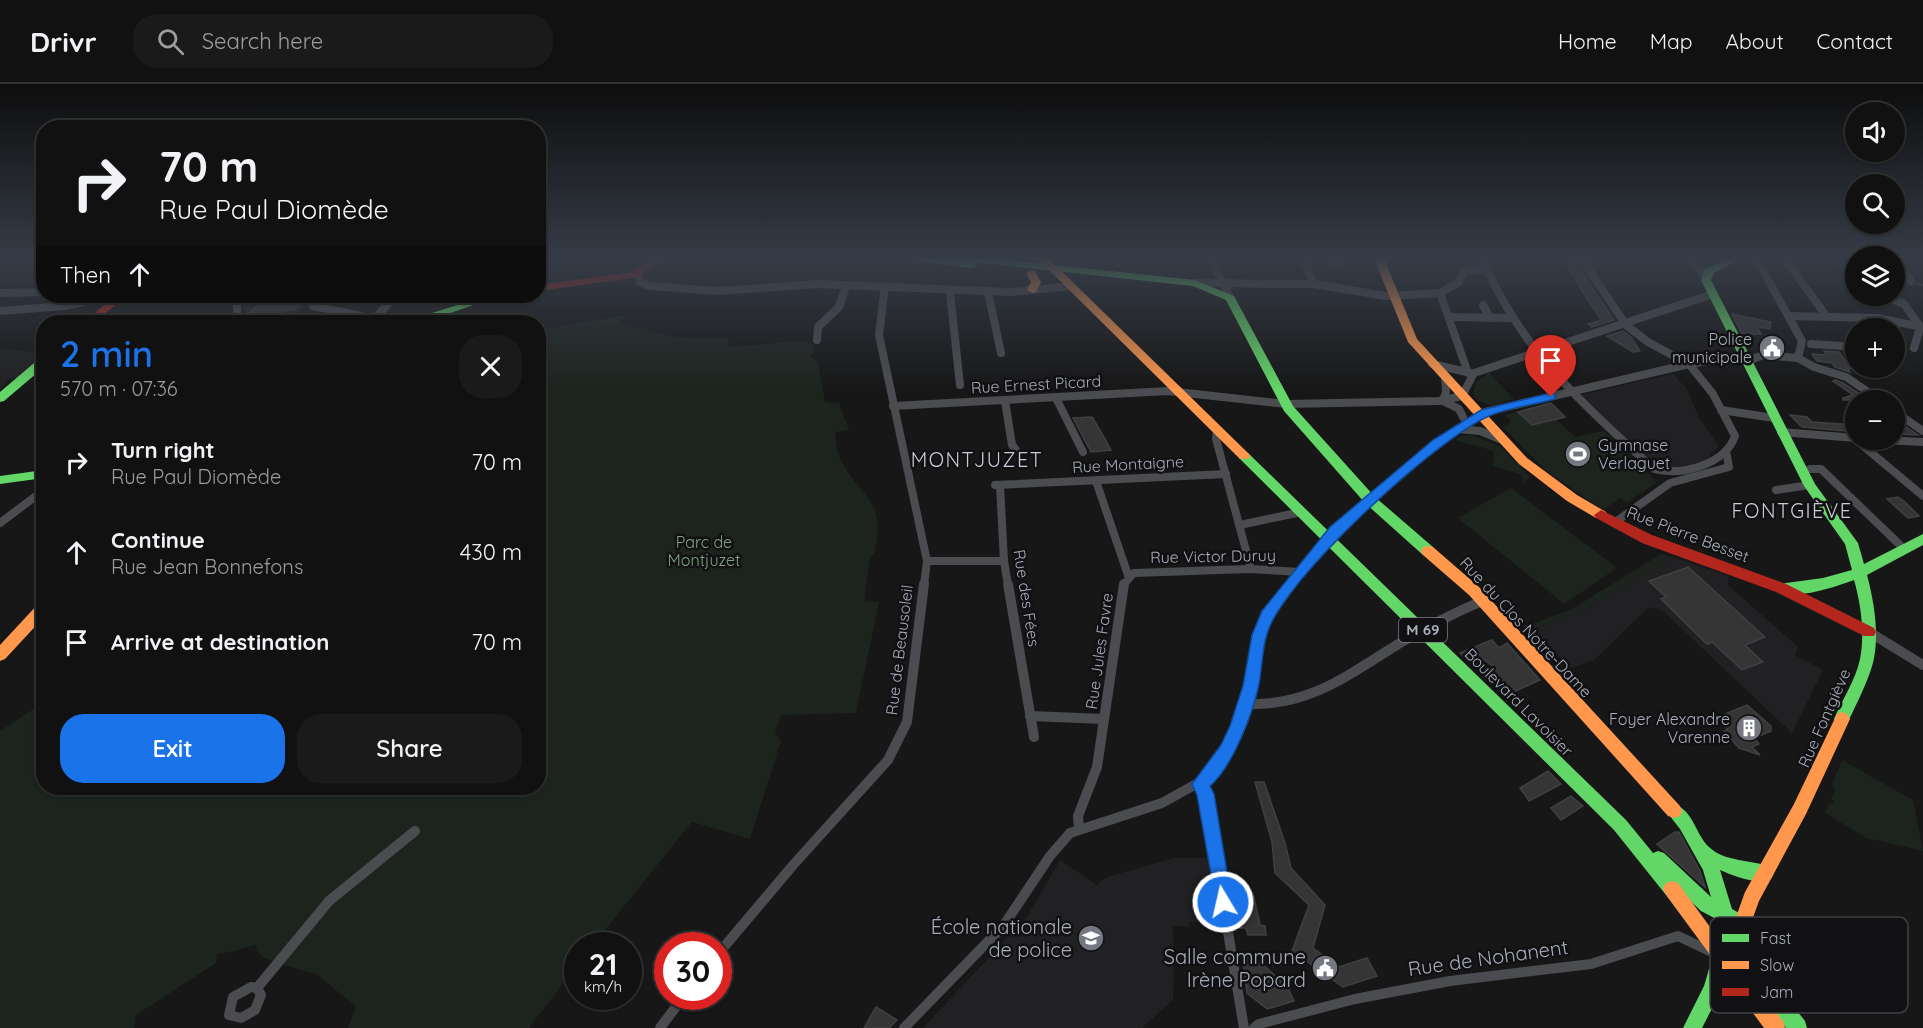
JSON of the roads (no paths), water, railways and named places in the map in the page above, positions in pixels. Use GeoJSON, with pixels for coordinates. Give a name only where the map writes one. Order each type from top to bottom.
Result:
{"type":"FeatureCollection","features":[{"type":"Feature","properties":{"kind":"main road","name":"Boulevard Lavoisier"},"geometry":{"type":"LineString","coordinates":[[1087,302],[1422,629],[1642,850],[1710,940]]}},
{"type":"Feature","properties":{"kind":"main road","name":"Rue du Clos Notre-Dame"},"geometry":{"type":"LineString","coordinates":[[1232,302],[1286,404],[1370,500],[1482,601],[1686,824],[1705,854],[1728,917]]}},
{"type":"Feature","properties":{"kind":"main road","name":"Rue Pierre Besset"},"geometry":{"type":"LineString","coordinates":[[1396,302],[1412,340],[1432,364],[1523,461],[1555,486],[1614,523],[1656,543],[1781,588],[1869,632]]}},
{"type":"Feature","properties":{"kind":"main road","name":"Rue Fontgiève"},"geometry":{"type":"LineString","coordinates":[[1717,302],[1813,492],[1845,532],[1856,554],[1869,632],[1866,660],[1857,687],[1827,753],[1751,898],[1745,917]]}},
{"type":"Feature","properties":{"kind":"main road"},"geometry":{"type":"LineString","coordinates":[[98,315],[112,303]]}},
{"type":"Feature","properties":{"kind":"main road"},"geometry":{"type":"LineString","coordinates":[[436,315],[473,303]]}},
{"type":"Feature","properties":{"kind":"main road"},"geometry":{"type":"LineString","coordinates":[[0,398],[36,368]]}},
{"type":"Feature","properties":{"kind":"main road"},"geometry":{"type":"LineString","coordinates":[[0,480],[36,475]]}},
{"type":"Feature","properties":{"kind":"main road","name":"Rue Pierre Besset"},"geometry":{"type":"LineString","coordinates":[[1781,588],[1820,588],[1843,582],[1923,538]]}},
{"type":"Feature","properties":{"kind":"main road"},"geometry":{"type":"LineString","coordinates":[[0,655],[36,616]]}},
{"type":"Feature","properties":{"kind":"main road","name":"M 69"},"geometry":{"type":"LineString","coordinates":[[1642,850],[1658,858],[1702,900],[1725,917]]}},
{"type":"Feature","properties":{"kind":"main road"},"geometry":{"type":"LineString","coordinates":[[1705,854],[1735,868],[1766,873]]}},
{"type":"Feature","properties":{"kind":"main road","name":"Rue Fontgiève"},"geometry":{"type":"LineString","coordinates":[[1692,1028],[1710,995]]}},
{"type":"Feature","properties":{"kind":"main road","name":"M 69"},"geometry":{"type":"LineString","coordinates":[[1763,1013],[1776,1028]]}},
{"type":"Feature","properties":{"kind":"main road"},"geometry":{"type":"LineString","coordinates":[[1786,1013],[1798,1028]]}},
{"type":"Feature","properties":{"kind":"street"},"geometry":{"type":"LineString","coordinates":[[817,340],[822,322],[843,302]]}},
{"type":"Feature","properties":{"kind":"street","name":"Rue de Beausoleil"},"geometry":{"type":"LineString","coordinates":[[732,937],[794,864],[888,760],[907,722],[927,561],[879,335],[883,302]]}},
{"type":"Feature","properties":{"kind":"street"},"geometry":{"type":"LineString","coordinates":[[951,302],[960,385]]}},
{"type":"Feature","properties":{"kind":"street"},"geometry":{"type":"LineString","coordinates":[[990,302],[1001,353]]}},
{"type":"Feature","properties":{"kind":"street"},"geometry":{"type":"LineString","coordinates":[[1443,302],[1471,373],[1462,396],[1465,411],[1457,429]]}},
{"type":"Feature","properties":{"kind":"street"},"geometry":{"type":"LineString","coordinates":[[1504,302],[1512,318],[1571,392],[1654,469],[1664,472],[1715,461],[1726,451],[1735,436],[1713,394],[1689,364],[1647,342],[1624,322],[1611,302]]}},
{"type":"Feature","properties":{"kind":"street"},"geometry":{"type":"LineString","coordinates":[[1432,364],[1471,373],[1687,302]]}},
{"type":"Feature","properties":{"kind":"street"},"geometry":{"type":"LineString","coordinates":[[1781,302],[1802,341],[1798,358]]}},
{"type":"Feature","properties":{"kind":"street"},"geometry":{"type":"LineString","coordinates":[[1816,302],[1824,314]]}},
{"type":"Feature","properties":{"kind":"street"},"geometry":{"type":"LineString","coordinates":[[0,311],[78,303]]}},
{"type":"Feature","properties":{"kind":"street"},"geometry":{"type":"LineString","coordinates":[[379,315],[389,303]]}},
{"type":"Feature","properties":{"kind":"street"},"geometry":{"type":"LineString","coordinates":[[1483,305],[1490,318]]}},
{"type":"Feature","properties":{"kind":"street"},"geometry":{"type":"LineString","coordinates":[[313,306],[350,315]]}},
{"type":"Feature","properties":{"kind":"street"},"geometry":{"type":"LineString","coordinates":[[1905,306],[1920,328],[1914,348]]}},
{"type":"Feature","properties":{"kind":"street"},"geometry":{"type":"LineString","coordinates":[[1789,316],[1854,318],[1920,328]]}},
{"type":"Feature","properties":{"kind":"street"},"geometry":{"type":"LineString","coordinates":[[1449,317],[1512,318]]}},
{"type":"Feature","properties":{"kind":"street"},"geometry":{"type":"LineString","coordinates":[[1810,344],[1843,346]]}},
{"type":"Feature","properties":{"kind":"street"},"geometry":{"type":"LineString","coordinates":[[904,1028],[1004,925],[1061,841],[1079,829],[1162,803],[1200,784],[1207,778],[1231,743],[1245,704],[1262,626],[1274,605],[1329,538],[1370,500],[1457,429],[1480,415],[1499,408],[1689,364],[1727,358],[1746,359],[1764,355],[1798,358],[1814,367],[1846,377],[1865,390]]}},
{"type":"Feature","properties":{"kind":"street"},"geometry":{"type":"LineString","coordinates":[[1445,378],[1446,392],[1443,401],[1459,409],[1463,417]]}},
{"type":"Feature","properties":{"kind":"street","name":"Rue Ernest Picard"},"geometry":{"type":"LineString","coordinates":[[893,406],[1179,392],[1286,404],[1443,401],[1462,396]]}},
{"type":"Feature","properties":{"kind":"street"},"geometry":{"type":"LineString","coordinates":[[1056,398],[1083,452]]}},
{"type":"Feature","properties":{"kind":"street"},"geometry":{"type":"LineString","coordinates":[[1005,401],[1012,445],[1016,450]]}},
{"type":"Feature","properties":{"kind":"street"},"geometry":{"type":"LineString","coordinates":[[1499,408],[1494,421],[1499,436]]}},
{"type":"Feature","properties":{"kind":"street"},"geometry":{"type":"LineString","coordinates":[[1721,410],[1774,418]]}},
{"type":"Feature","properties":{"kind":"street"},"geometry":{"type":"LineString","coordinates":[[1905,418],[1923,430]]}},
{"type":"Feature","properties":{"kind":"street"},"geometry":{"type":"LineString","coordinates":[[1217,429],[1216,439],[1251,569]]}},
{"type":"Feature","properties":{"kind":"street"},"geometry":{"type":"LineString","coordinates":[[1457,429],[1480,431],[1499,436]]}},
{"type":"Feature","properties":{"kind":"street"},"geometry":{"type":"LineString","coordinates":[[1781,432],[1845,438]]}},
{"type":"Feature","properties":{"kind":"street"},"geometry":{"type":"LineString","coordinates":[[1905,441],[1923,442]]}},
{"type":"Feature","properties":{"kind":"street"},"geometry":{"type":"LineString","coordinates":[[1869,450],[1923,495]]}},
{"type":"Feature","properties":{"kind":"street"},"geometry":{"type":"LineString","coordinates":[[1614,523],[1670,483],[1729,467],[1730,457],[1726,451]]}},
{"type":"Feature","properties":{"kind":"street"},"geometry":{"type":"LineString","coordinates":[[1810,469],[1821,469],[1900,545]]}},
{"type":"Feature","properties":{"kind":"street"},"geometry":{"type":"LineString","coordinates":[[1664,472],[1670,483]]}},
{"type":"Feature","properties":{"kind":"street","name":"Rue Montaigne"},"geometry":{"type":"LineString","coordinates":[[998,485],[1226,474]]}},
{"type":"Feature","properties":{"kind":"street","name":"Rue Jules Favre"},"geometry":{"type":"LineString","coordinates":[[1079,829],[1078,816],[1097,767],[1124,582],[1129,578],[1096,482]]}},
{"type":"Feature","properties":{"kind":"street","name":"Rue des Fées"},"geometry":{"type":"LineString","coordinates":[[998,485],[1004,561],[1034,737]]}},
{"type":"Feature","properties":{"kind":"street"},"geometry":{"type":"LineString","coordinates":[[1776,490],[1803,486]]}},
{"type":"Feature","properties":{"kind":"street"},"geometry":{"type":"LineString","coordinates":[[0,523],[36,496]]}},
{"type":"Feature","properties":{"kind":"street"},"geometry":{"type":"LineString","coordinates":[[1240,525],[1301,512]]}},
{"type":"Feature","properties":{"kind":"street"},"geometry":{"type":"LineString","coordinates":[[927,561],[1004,561]]}},
{"type":"Feature","properties":{"kind":"street","name":"Rue Victor Duruy"},"geometry":{"type":"LineString","coordinates":[[1129,578],[1134,573],[1251,569],[1300,572]]}},
{"type":"Feature","properties":{"kind":"street"},"geometry":{"type":"LineString","coordinates":[[1245,704],[1257,706],[1315,695],[1422,629],[1482,601]]}},
{"type":"Feature","properties":{"kind":"street"},"geometry":{"type":"LineString","coordinates":[[1869,632],[1923,665]]}},
{"type":"Feature","properties":{"kind":"street"},"geometry":{"type":"LineString","coordinates":[[1030,716],[1104,719]]}},
{"type":"Feature","properties":{"kind":"street"},"geometry":{"type":"LineString","coordinates":[[1200,784],[1205,794],[1244,1028]]}},
{"type":"Feature","properties":{"kind":"street"},"geometry":{"type":"LineString","coordinates":[[257,988],[261,995],[258,1005],[242,1022],[230,1015],[229,1003],[245,988],[257,988],[293,948],[329,901],[416,831]]}},
{"type":"Feature","properties":{"kind":"street","name":"Rue de Nohanent"},"geometry":{"type":"LineString","coordinates":[[1254,1028],[1259,1024],[1365,997],[1450,981],[1591,964],[1678,936],[1710,951]]}},
{"type":"Feature","properties":{"kind":"street"},"geometry":{"type":"LineString","coordinates":[[660,1028],[674,1010]]}},
{"type":"Feature","properties":{"kind":"place","name":"Police municipale"},"geometry":{"type":"Point","coordinates":[1772,348]}},
{"type":"Feature","properties":{"kind":"place","name":"Gymnase Verlaguet"},"geometry":{"type":"Point","coordinates":[1578,454]}},
{"type":"Feature","properties":{"kind":"place","name":"Foyer Alexandre Varenne"},"geometry":{"type":"Point","coordinates":[1749,728]}},
{"type":"Feature","properties":{"kind":"place","name":"École nationale de police"},"geometry":{"type":"Point","coordinates":[1091,938]}},
{"type":"Feature","properties":{"kind":"place","name":"Salle commune Irène Popard"},"geometry":{"type":"Point","coordinates":[1325,968]}},
{"type":"Feature","properties":{"kind":"district","name":"MONTJUZET"},"geometry":{"type":"Point","coordinates":[977,460]}},
{"type":"Feature","properties":{"kind":"district","name":"FONTGIÈVE"},"geometry":{"type":"Point","coordinates":[1792,511]}},
{"type":"Feature","properties":{"kind":"park label","name":"Parc de Montjuzet"},"geometry":{"type":"Point","coordinates":[704,551]}}]}
